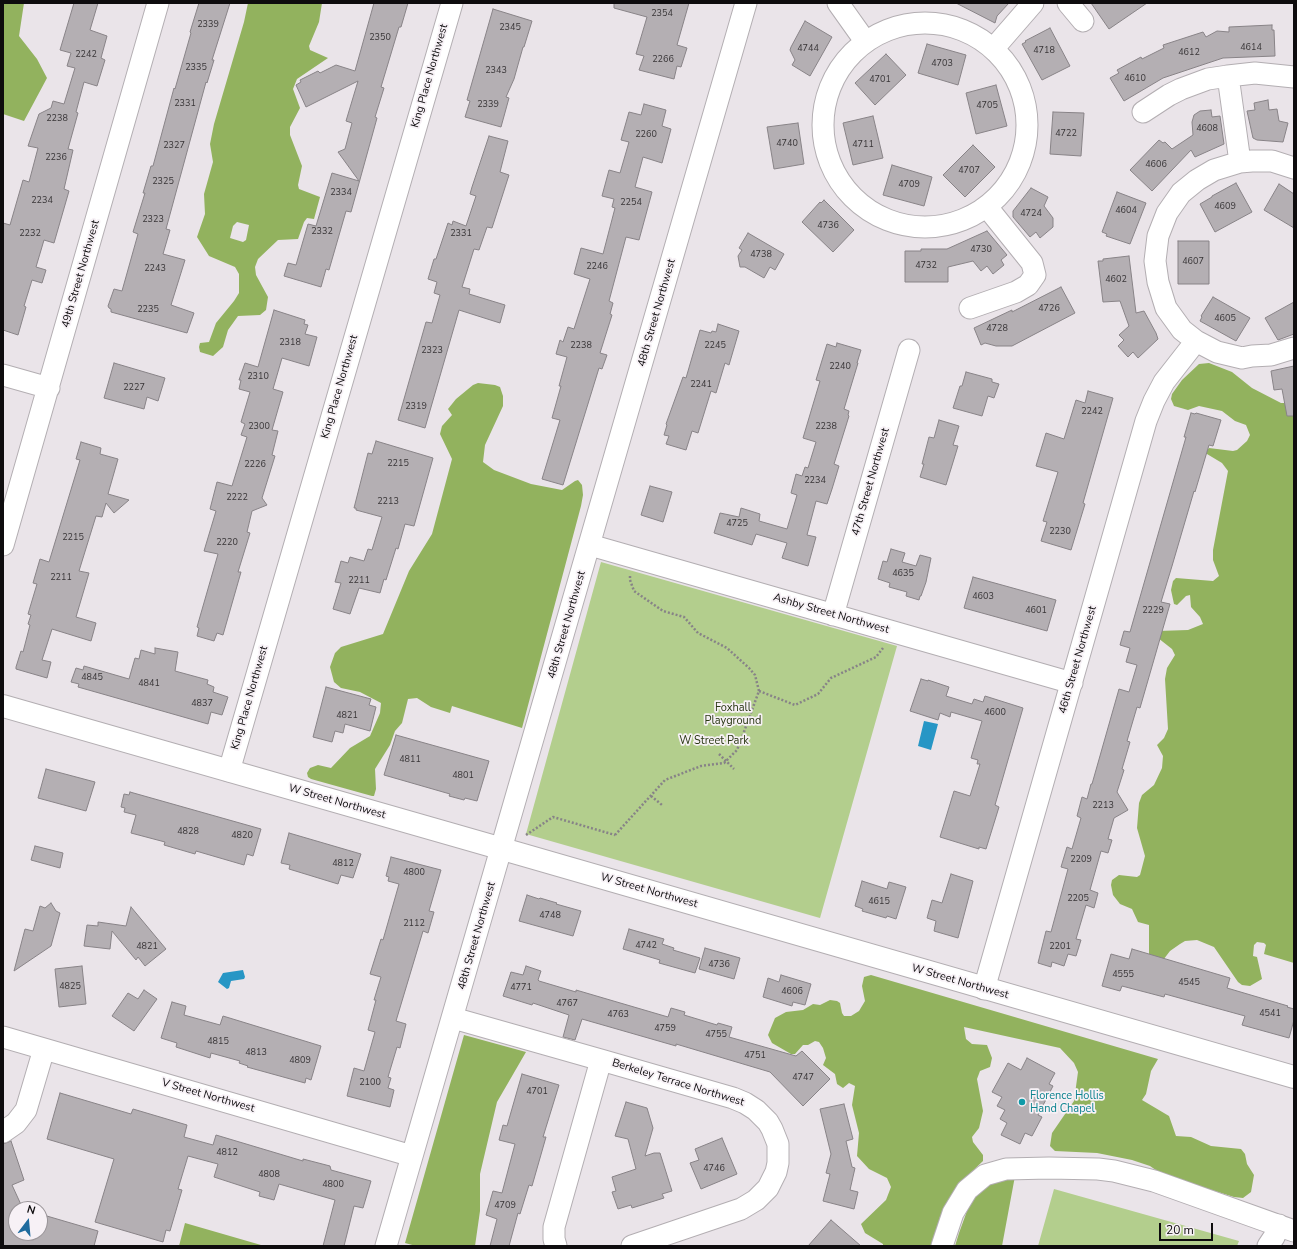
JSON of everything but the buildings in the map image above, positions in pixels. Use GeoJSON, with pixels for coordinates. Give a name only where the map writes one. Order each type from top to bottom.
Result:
{"type":"FeatureCollection","features":[{"type":"Feature","properties":{"kind":"street","name":"49th Street Northwest"},"geometry":{"type":"LineString","coordinates":[[3,545],[158,3]]}},
{"type":"Feature","properties":{"kind":"street","name":"King Place Northwest"},"geometry":{"type":"LineString","coordinates":[[229,771],[452,3]]}},
{"type":"Feature","properties":{"kind":"street","name":"48th Street Northwest"},"geometry":{"type":"LineString","coordinates":[[386,1246],[746,3]]}},
{"type":"Feature","properties":{"kind":"street"},"geometry":{"type":"LineString","coordinates":[[838,3],[865,40]]}},
{"type":"Feature","properties":{"kind":"street"},"geometry":{"type":"LineString","coordinates":[[994,48],[1033,3]]}},
{"type":"Feature","properties":{"kind":"street"},"geometry":{"type":"LineString","coordinates":[[1068,3],[1083,21]]}},
{"type":"Feature","properties":{"kind":"street"},"geometry":{"type":"LineString","coordinates":[[924,23],[950,26],[972,35],[994,48],[1008,64],[1021,88],[1026,110],[1027,137],[1023,154],[1014,175],[998,197],[987,207],[966,220],[952,224],[925,227],[901,224],[886,220],[873,213],[857,201],[842,185],[834,171],[824,142],[823,128],[825,107],[830,88],[837,73],[846,60],[865,40],[877,33],[910,24],[924,23]]}},
{"type":"Feature","properties":{"kind":"street"},"geometry":{"type":"LineString","coordinates":[[1142,112],[1158,101],[1181,89],[1208,80],[1228,76],[1259,74],[1294,77]]}},
{"type":"Feature","properties":{"kind":"street"},"geometry":{"type":"LineString","coordinates":[[1228,76],[1240,162]]}},
{"type":"Feature","properties":{"kind":"street"},"geometry":{"type":"LineString","coordinates":[[1294,168],[1272,161],[1252,160],[1214,170],[1197,180],[1176,200],[1167,213],[1158,236],[1155,260],[1161,295],[1173,320],[1182,330],[1196,341],[1217,352],[1242,358],[1271,355],[1294,348]]}},
{"type":"Feature","properties":{"kind":"street"},"geometry":{"type":"LineString","coordinates":[[970,308],[1016,292],[1028,285],[1035,275],[1032,263],[987,207]]}},
{"type":"Feature","properties":{"kind":"street","name":"46th Street Northwest"},"geometry":{"type":"LineString","coordinates":[[984,989],[1148,416],[1164,382],[1196,341]]}},
{"type":"Feature","properties":{"kind":"street","name":"47th Street Northwest"},"geometry":{"type":"LineString","coordinates":[[833,615],[909,350]]}},
{"type":"Feature","properties":{"kind":"street"},"geometry":{"type":"LineString","coordinates":[[3,375],[49,388]]}},
{"type":"Feature","properties":{"kind":"street","name":"Ashby Street Northwest"},"geometry":{"type":"LineString","coordinates":[[590,545],[1072,684]]}},
{"type":"Feature","properties":{"kind":"street","name":"W Street Northwest"},"geometry":{"type":"LineString","coordinates":[[3,706],[1294,1077]]}},
{"type":"Feature","properties":{"kind":"street","name":"Berkeley Terrace Northwest"},"geometry":{"type":"LineString","coordinates":[[453,1018],[733,1098],[756,1110],[768,1122],[778,1144],[778,1163],[776,1172],[768,1188],[756,1200],[741,1209],[632,1246]]}},
{"type":"Feature","properties":{"kind":"street","name":"V Street Northwest"},"geometry":{"type":"LineString","coordinates":[[3,1037],[412,1156]]}},
{"type":"Feature","properties":{"kind":"street"},"geometry":{"type":"LineString","coordinates":[[3,1132],[16,1124],[26,1110],[44,1049]]}},
{"type":"Feature","properties":{"kind":"street","name":"Berkeley Terrace Northwest"},"geometry":{"type":"LineString","coordinates":[[556,1246],[553,1233],[554,1228],[601,1060]]}},
{"type":"Feature","properties":{"kind":"street"},"geometry":{"type":"LineString","coordinates":[[942,1246],[953,1213],[967,1190],[985,1175],[1006,1169],[1049,1168],[1098,1169],[1114,1171],[1154,1181],[1287,1228]]}},
{"type":"Feature","properties":{"kind":"street"},"geometry":{"type":"LineString","coordinates":[[1268,1246],[1274,1237],[1287,1228]]}},
{"type":"Feature","properties":{"kind":"path"},"geometry":{"type":"LineString","coordinates":[[525,835],[553,817],[614,835],[665,780],[701,766],[724,763],[736,750],[741,740],[759,691],[755,675],[727,648],[698,633],[684,617],[663,611],[634,591],[630,580],[630,557]]}},
{"type":"Feature","properties":{"kind":"path"},"geometry":{"type":"LineString","coordinates":[[759,691],[795,705],[818,694],[831,678],[876,657],[897,633]]}},
{"type":"Feature","properties":{"kind":"path"},"geometry":{"type":"LineString","coordinates":[[719,754],[734,769]]}},
{"type":"Feature","properties":{"kind":"path"},"geometry":{"type":"LineString","coordinates":[[651,796],[662,805]]}},
{"type":"Feature","properties":{"kind":"green space"},"geometry":{"type":"Polygon","coordinates":[[[3,3],[24,3],[19,36],[37,59],[47,78],[24,121],[3,114],[3,3]]]}},
{"type":"Feature","properties":{"kind":"green space"},"geometry":{"type":"Polygon","coordinates":[[[248,3],[322,3],[319,22],[309,46],[310,50],[328,58],[297,79],[293,89],[300,108],[290,127],[290,135],[302,166],[298,185],[299,189],[320,197],[314,219],[307,218],[298,239],[278,240],[258,259],[255,267],[256,275],[268,297],[266,310],[260,315],[238,316],[228,330],[223,347],[213,356],[200,352],[200,343],[209,342],[216,323],[239,293],[239,274],[235,267],[209,256],[197,237],[205,214],[204,194],[213,162],[210,144],[214,124],[244,22],[248,3]],[[237,222],[233,226],[230,238],[243,242],[246,240],[249,225],[237,222]]]}},
{"type":"Feature","properties":{"kind":"green space"},"geometry":{"type":"Polygon","coordinates":[[[1209,363],[1232,372],[1252,388],[1281,403],[1294,403],[1294,963],[1264,954],[1266,945],[1264,943],[1257,942],[1254,945],[1253,956],[1257,957],[1262,979],[1250,986],[1242,985],[1238,982],[1214,947],[1197,940],[1185,941],[1180,944],[1170,951],[1160,964],[1149,961],[1149,925],[1138,922],[1132,909],[1120,904],[1113,895],[1111,885],[1112,880],[1119,875],[1137,877],[1140,875],[1145,856],[1137,828],[1139,803],[1142,795],[1154,785],[1162,768],[1163,756],[1157,745],[1164,738],[1168,729],[1165,679],[1167,668],[1175,655],[1172,649],[1158,638],[1158,631],[1188,630],[1203,624],[1200,617],[1191,607],[1190,595],[1186,596],[1177,605],[1174,604],[1171,590],[1173,581],[1176,578],[1213,581],[1219,576],[1213,560],[1213,550],[1228,471],[1222,463],[1207,454],[1207,450],[1209,448],[1233,451],[1237,450],[1247,441],[1250,435],[1246,425],[1235,421],[1222,411],[1199,406],[1188,410],[1174,406],[1171,399],[1172,394],[1182,380],[1199,364],[1209,363]]]}},
{"type":"Feature","properties":{"kind":"green space"},"geometry":{"type":"Polygon","coordinates":[[[478,383],[500,387],[503,396],[503,406],[485,445],[483,462],[494,470],[531,484],[562,490],[578,480],[582,485],[583,495],[581,506],[522,728],[452,706],[450,713],[431,707],[417,698],[408,699],[402,723],[395,731],[390,745],[375,769],[376,789],[374,796],[311,779],[308,777],[307,773],[310,768],[318,765],[331,768],[350,748],[370,736],[380,713],[381,703],[360,692],[341,688],[334,682],[330,667],[335,653],[341,647],[383,634],[409,571],[432,534],[452,459],[440,434],[442,426],[452,415],[448,409],[456,399],[473,385],[478,383]]]}},
{"type":"Feature","properties":{"kind":"green space","name":"W Street Park"},"geometry":{"type":"Polygon","coordinates":[[[601,562],[897,646],[820,918],[526,834],[601,562]]]}},
{"type":"Feature","properties":{"kind":"green space"},"geometry":{"type":"Polygon","coordinates":[[[871,975],[1158,1059],[1151,1071],[1146,1094],[1142,1100],[1169,1116],[1176,1136],[1191,1137],[1211,1146],[1241,1149],[1245,1154],[1247,1164],[1254,1175],[1251,1192],[1243,1198],[1234,1197],[1163,1175],[1150,1166],[1132,1160],[1097,1153],[1055,1151],[1050,1146],[1052,1133],[1074,1101],[1078,1072],[1074,1063],[1060,1048],[964,1027],[966,1039],[972,1044],[987,1045],[992,1058],[990,1067],[980,1071],[977,1079],[983,1111],[979,1128],[972,1137],[973,1142],[983,1155],[983,1161],[960,1183],[940,1217],[932,1246],[883,1246],[883,1244],[865,1233],[861,1224],[886,1200],[891,1187],[887,1178],[869,1169],[857,1156],[859,1133],[852,1105],[855,1086],[849,1083],[843,1088],[837,1084],[835,1074],[823,1065],[826,1058],[823,1048],[819,1042],[815,1041],[808,1045],[803,1045],[795,1054],[791,1054],[772,1043],[768,1035],[775,1018],[786,1012],[803,1010],[813,1004],[820,1005],[830,1000],[840,1003],[844,1016],[851,1016],[859,1011],[865,1001],[862,986],[864,977],[871,975]]]}},
{"type":"Feature","properties":{"kind":"green space"},"geometry":{"type":"Polygon","coordinates":[[[464,1035],[526,1052],[497,1102],[480,1174],[480,1211],[475,1246],[416,1246],[405,1243],[464,1035]]]}},
{"type":"Feature","properties":{"kind":"green space"},"geometry":{"type":"Polygon","coordinates":[[[1015,1176],[1002,1246],[955,1246],[971,1200],[992,1181],[1015,1176]]]}},
{"type":"Feature","properties":{"kind":"green space"},"geometry":{"type":"Polygon","coordinates":[[[1054,1189],[1239,1241],[1237,1246],[1038,1246],[1054,1189]]]}},
{"type":"Feature","properties":{"kind":"green space"},"geometry":{"type":"Polygon","coordinates":[[[185,1223],[261,1245],[261,1246],[179,1246],[185,1223]]]}},
{"type":"Feature","properties":{"kind":"water"},"geometry":{"type":"Polygon","coordinates":[[[924,721],[938,724],[931,750],[918,746],[924,721]]]}},
{"type":"Feature","properties":{"kind":"water"},"geometry":{"type":"Polygon","coordinates":[[[243,970],[245,977],[244,979],[231,981],[229,988],[227,989],[218,982],[223,973],[243,970]]]}},
{"type":"Feature","properties":{"kind":"place","name":"Florence Hollis Hand Chapel"},"geometry":{"type":"Point","coordinates":[1022,1102]}},
{"type":"Feature","properties":{"kind":"park label","name":"Foxhall Playground"},"geometry":{"type":"Point","coordinates":[733,714]}}]}
